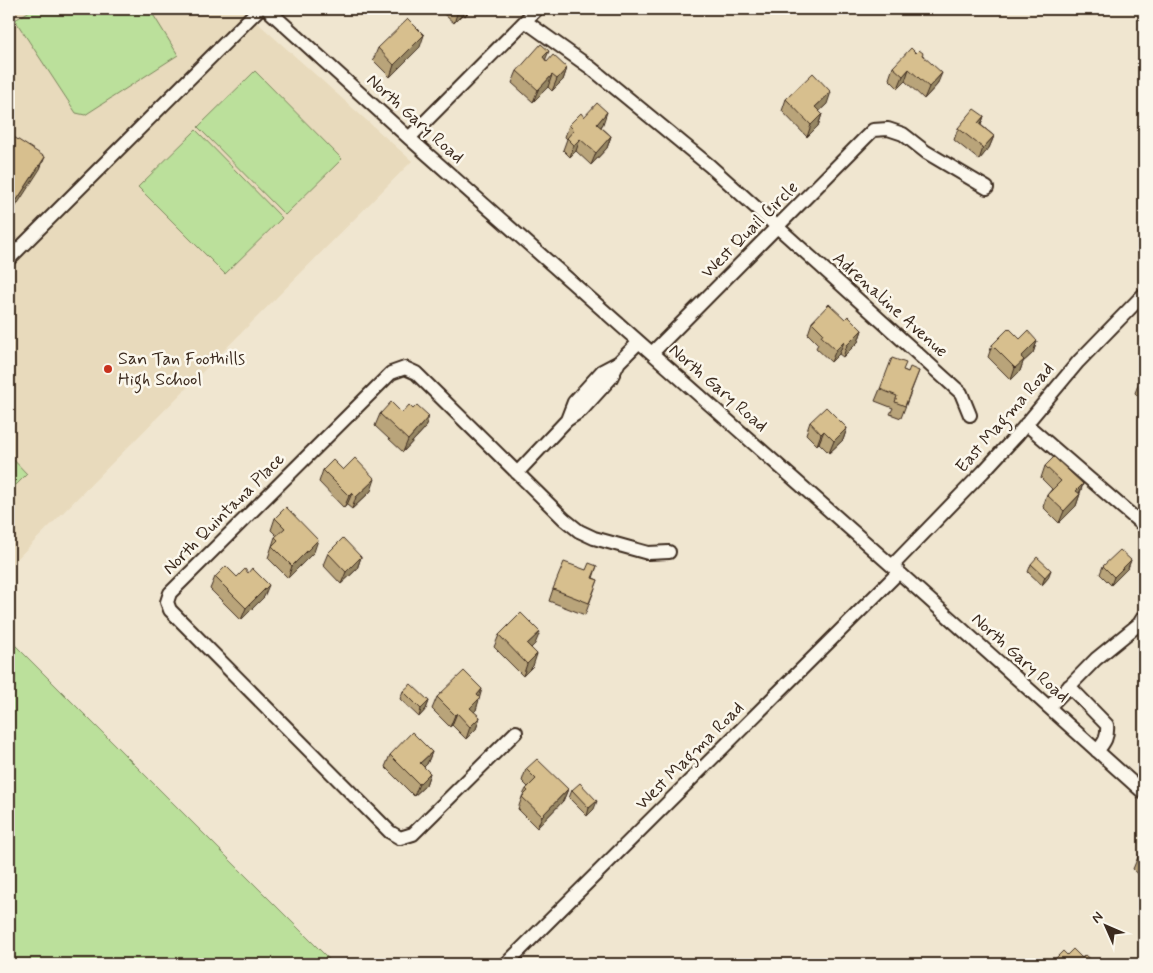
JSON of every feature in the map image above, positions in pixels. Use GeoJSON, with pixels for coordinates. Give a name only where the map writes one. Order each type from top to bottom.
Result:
{"type":"FeatureCollection","features":[{"type":"Feature","properties":{"kind":"street"},"geometry":{"type":"LineString","coordinates":[[9,259],[259,9]]}},
{"type":"Feature","properties":{"kind":"street","name":"North Gary Road"},"geometry":{"type":"LineString","coordinates":[[268,9],[409,138],[896,569],[1144,794]]}},
{"type":"Feature","properties":{"kind":"street"},"geometry":{"type":"LineString","coordinates":[[409,138],[537,9]]}},
{"type":"Feature","properties":{"kind":"street","name":"Adrenaline Avenue"},"geometry":{"type":"LineString","coordinates":[[525,21],[604,79],[710,166],[962,393],[970,415]]}},
{"type":"Feature","properties":{"kind":"street","name":"West Quail Circle"},"geometry":{"type":"LineString","coordinates":[[652,354],[873,130],[888,129],[904,134],[926,152],[987,188]]}},
{"type":"Feature","properties":{"kind":"street","name":"East Magma Road"},"geometry":{"type":"LineString","coordinates":[[896,569],[1026,424],[1078,362],[1144,294]]}},
{"type":"Feature","properties":{"kind":"street"},"geometry":{"type":"LineString","coordinates":[[517,473],[567,420],[582,410],[611,378],[619,362],[639,342]]}},
{"type":"Feature","properties":{"kind":"street","name":"North Quintana Place"},"geometry":{"type":"LineString","coordinates":[[516,732],[413,834],[400,838],[390,832],[176,617],[170,610],[167,602],[170,592],[391,373],[405,368],[416,373],[564,520],[579,531],[594,538],[648,554],[669,552]]}},
{"type":"Feature","properties":{"kind":"street"},"geometry":{"type":"LineString","coordinates":[[1026,424],[1144,526]]}},
{"type":"Feature","properties":{"kind":"street","name":"West Magma Road"},"geometry":{"type":"LineString","coordinates":[[506,964],[896,569]]}},
{"type":"Feature","properties":{"kind":"street"},"geometry":{"type":"LineString","coordinates":[[1049,708],[1112,645],[1139,624],[1144,616]]}},
{"type":"Feature","properties":{"kind":"street"},"geometry":{"type":"LineString","coordinates":[[1069,686],[1107,726],[1108,734],[1105,742],[1097,751]]}},
{"type":"Feature","properties":{"kind":"shaded area","name":"San Tan Foothills High School"},"geometry":{"type":"Polygon","coordinates":[[[9,9],[242,9],[412,161],[9,567],[9,9]]]}},
{"type":"Feature","properties":{"kind":"green space"},"geometry":{"type":"Polygon","coordinates":[[[33,9],[145,9],[154,16],[178,55],[85,115],[76,113],[15,20],[33,9]]]}},
{"type":"Feature","properties":{"kind":"green space"},"geometry":{"type":"Polygon","coordinates":[[[255,71],[342,159],[285,215],[198,127],[255,71]]]}},
{"type":"Feature","properties":{"kind":"green space"},"geometry":{"type":"Polygon","coordinates":[[[196,130],[282,218],[225,274],[138,187],[196,130]]]}},
{"type":"Feature","properties":{"kind":"green space"},"geometry":{"type":"Polygon","coordinates":[[[9,455],[27,474],[12,489],[9,505],[9,455]]]}},
{"type":"Feature","properties":{"kind":"green space"},"geometry":{"type":"Polygon","coordinates":[[[9,639],[334,964],[9,964],[9,639]]]}},
{"type":"Feature","properties":{"kind":"building"},"geometry":{"type":"Polygon","coordinates":[[[408,19],[424,35],[394,65],[378,48],[408,19]]]}},
{"type":"Feature","properties":{"kind":"building"},"geometry":{"type":"Polygon","coordinates":[[[541,44],[549,51],[543,57],[547,62],[553,55],[567,68],[557,79],[552,75],[538,90],[517,71],[541,44]]]}},
{"type":"Feature","properties":{"kind":"building"},"geometry":{"type":"Polygon","coordinates":[[[911,48],[916,53],[919,50],[923,53],[922,55],[942,73],[929,87],[909,69],[903,76],[893,67],[911,48]]]}},
{"type":"Feature","properties":{"kind":"building"},"geometry":{"type":"Polygon","coordinates":[[[813,73],[831,92],[815,107],[822,114],[811,125],[786,99],[813,73]]]}},
{"type":"Feature","properties":{"kind":"building"},"geometry":{"type":"Polygon","coordinates":[[[597,103],[607,112],[597,124],[611,136],[596,153],[580,139],[574,145],[567,138],[574,130],[569,125],[581,113],[584,117],[597,103]]]}},
{"type":"Feature","properties":{"kind":"building"},"geometry":{"type":"Polygon","coordinates":[[[974,109],[984,116],[978,123],[994,136],[983,148],[958,128],[974,109]]]}},
{"type":"Feature","properties":{"kind":"building"},"geometry":{"type":"Polygon","coordinates":[[[9,134],[45,157],[9,212],[9,134]]]}},
{"type":"Feature","properties":{"kind":"building"},"geometry":{"type":"Polygon","coordinates":[[[829,304],[845,319],[848,316],[862,330],[847,345],[844,342],[836,350],[821,336],[823,333],[812,322],[829,304]]]}},
{"type":"Feature","properties":{"kind":"building"},"geometry":{"type":"Polygon","coordinates":[[[1009,328],[1020,339],[1028,331],[1037,341],[1021,357],[1024,360],[1015,368],[992,345],[1009,328]]]}},
{"type":"Feature","properties":{"kind":"building"},"geometry":{"type":"Polygon","coordinates":[[[892,358],[906,363],[903,370],[908,372],[910,367],[919,371],[905,406],[895,402],[897,396],[880,389],[892,358]]]}},
{"type":"Feature","properties":{"kind":"building"},"geometry":{"type":"Polygon","coordinates":[[[1144,378],[1144,391],[1138,385],[1144,378]]]}},
{"type":"Feature","properties":{"kind":"building"},"geometry":{"type":"Polygon","coordinates":[[[391,402],[402,413],[409,405],[413,409],[417,405],[429,416],[408,440],[380,414],[391,402]]]}},
{"type":"Feature","properties":{"kind":"building"},"geometry":{"type":"Polygon","coordinates":[[[826,407],[847,428],[834,441],[824,431],[821,434],[810,422],[826,407]]]}},
{"type":"Feature","properties":{"kind":"building"},"geometry":{"type":"Polygon","coordinates":[[[1054,457],[1083,484],[1076,491],[1080,494],[1064,511],[1047,495],[1061,481],[1045,466],[1054,457]]]}},
{"type":"Feature","properties":{"kind":"building"},"geometry":{"type":"Polygon","coordinates":[[[355,458],[375,479],[356,497],[352,493],[349,496],[323,470],[333,460],[343,470],[355,458]]]}},
{"type":"Feature","properties":{"kind":"building"},"geometry":{"type":"Polygon","coordinates":[[[286,507],[318,540],[292,566],[272,546],[278,540],[275,537],[285,528],[275,518],[286,507]]]}},
{"type":"Feature","properties":{"kind":"building"},"geometry":{"type":"Polygon","coordinates":[[[343,538],[361,557],[346,572],[328,553],[343,538]]]}},
{"type":"Feature","properties":{"kind":"building"},"geometry":{"type":"Polygon","coordinates":[[[1120,550],[1131,560],[1114,577],[1103,566],[1120,550]]]}},
{"type":"Feature","properties":{"kind":"building"},"geometry":{"type":"Polygon","coordinates":[[[1037,557],[1051,570],[1045,577],[1031,564],[1037,557]]]}},
{"type":"Feature","properties":{"kind":"building"},"geometry":{"type":"Polygon","coordinates":[[[564,562],[586,570],[589,563],[597,566],[592,578],[598,580],[589,603],[553,589],[564,562]]]}},
{"type":"Feature","properties":{"kind":"building"},"geometry":{"type":"Polygon","coordinates":[[[226,566],[237,577],[245,569],[248,573],[252,568],[269,585],[246,608],[215,577],[226,566]]]}},
{"type":"Feature","properties":{"kind":"building"},"geometry":{"type":"Polygon","coordinates":[[[521,613],[540,632],[527,644],[537,654],[527,664],[499,635],[521,613]]]}},
{"type":"Feature","properties":{"kind":"building"},"geometry":{"type":"Polygon","coordinates":[[[464,671],[482,689],[477,695],[480,698],[470,708],[480,717],[470,727],[457,713],[455,715],[437,697],[464,671]]]}},
{"type":"Feature","properties":{"kind":"building"},"geometry":{"type":"Polygon","coordinates":[[[411,684],[429,701],[421,709],[403,691],[411,684]]]}},
{"type":"Feature","properties":{"kind":"building"},"geometry":{"type":"Polygon","coordinates":[[[412,732],[432,752],[420,763],[430,773],[419,784],[390,755],[412,732]]]}},
{"type":"Feature","properties":{"kind":"building"},"geometry":{"type":"Polygon","coordinates":[[[537,759],[568,789],[542,816],[522,797],[528,791],[526,789],[536,779],[526,769],[537,759]]]}},
{"type":"Feature","properties":{"kind":"building"},"geometry":{"type":"Polygon","coordinates":[[[580,783],[597,801],[589,808],[572,790],[580,783]]]}},
{"type":"Feature","properties":{"kind":"building"},"geometry":{"type":"Polygon","coordinates":[[[1144,850],[1144,863],[1138,857],[1144,850]]]}},
{"type":"Feature","properties":{"kind":"building"},"geometry":{"type":"Polygon","coordinates":[[[1073,949],[1082,958],[1085,955],[1094,963],[1051,963],[1063,951],[1067,955],[1073,949]]]}},
{"type":"Feature","properties":{"kind":"place","name":"San Tan Foothills High School"},"geometry":{"type":"Point","coordinates":[108,369]}}]}
